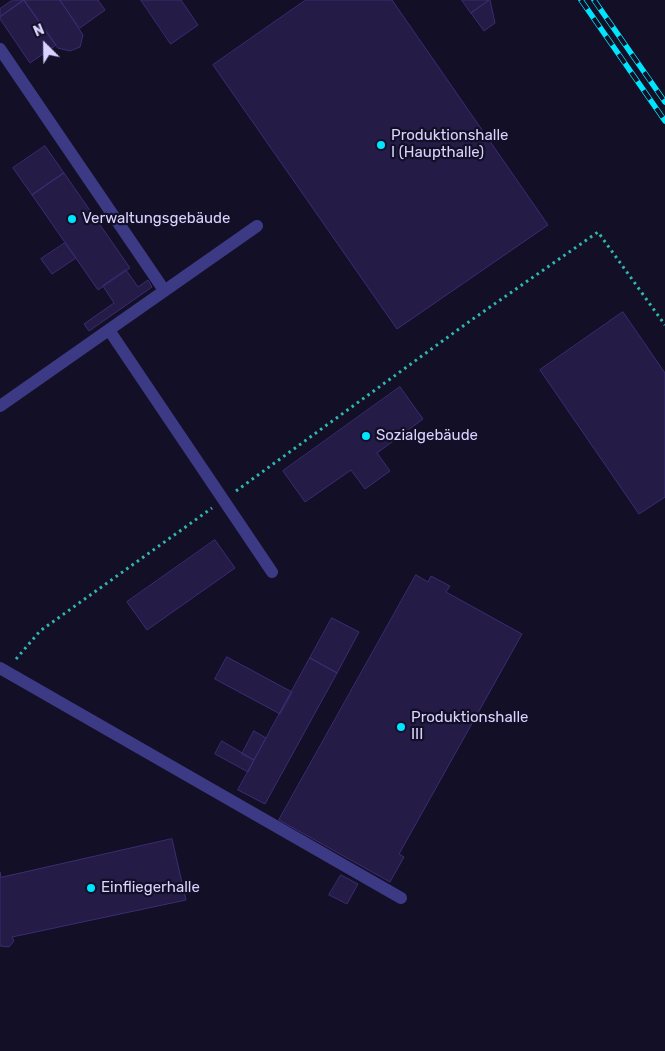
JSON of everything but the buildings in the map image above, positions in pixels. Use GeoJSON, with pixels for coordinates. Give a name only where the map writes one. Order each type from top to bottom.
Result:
{"type":"FeatureCollection","features":[{"type":"Feature","properties":{"kind":"lane"},"geometry":{"type":"LineString","coordinates":[[0,49],[164,290]]}},
{"type":"Feature","properties":{"kind":"lane"},"geometry":{"type":"LineString","coordinates":[[0,406],[257,226]]}},
{"type":"Feature","properties":{"kind":"lane"},"geometry":{"type":"LineString","coordinates":[[109,330],[272,572]]}},
{"type":"Feature","properties":{"kind":"lane"},"geometry":{"type":"LineString","coordinates":[[2,669],[401,898]]}},
{"type":"Feature","properties":{"kind":"path"},"geometry":{"type":"LineString","coordinates":[[2,669],[40,631],[470,321],[598,232],[665,325]]}},
{"type":"Feature","properties":{"kind":"railway"},"geometry":{"type":"LineString","coordinates":[[581,0],[665,121]]}},
{"type":"Feature","properties":{"kind":"railway"},"geometry":{"type":"LineString","coordinates":[[594,0],[665,102]]}},
{"type":"Feature","properties":{"kind":"place","name":"Produktionshalle I (Haupthalle)"},"geometry":{"type":"Point","coordinates":[381,145]}},
{"type":"Feature","properties":{"kind":"place","name":"Verwaltungsgebäude"},"geometry":{"type":"Point","coordinates":[72,219]}},
{"type":"Feature","properties":{"kind":"place","name":"Sozialgebäude"},"geometry":{"type":"Point","coordinates":[366,436]}},
{"type":"Feature","properties":{"kind":"place","name":"Produktionshalle III"},"geometry":{"type":"Point","coordinates":[401,727]}},
{"type":"Feature","properties":{"kind":"place","name":"Einfliegerhalle"},"geometry":{"type":"Point","coordinates":[91,888]}}]}
